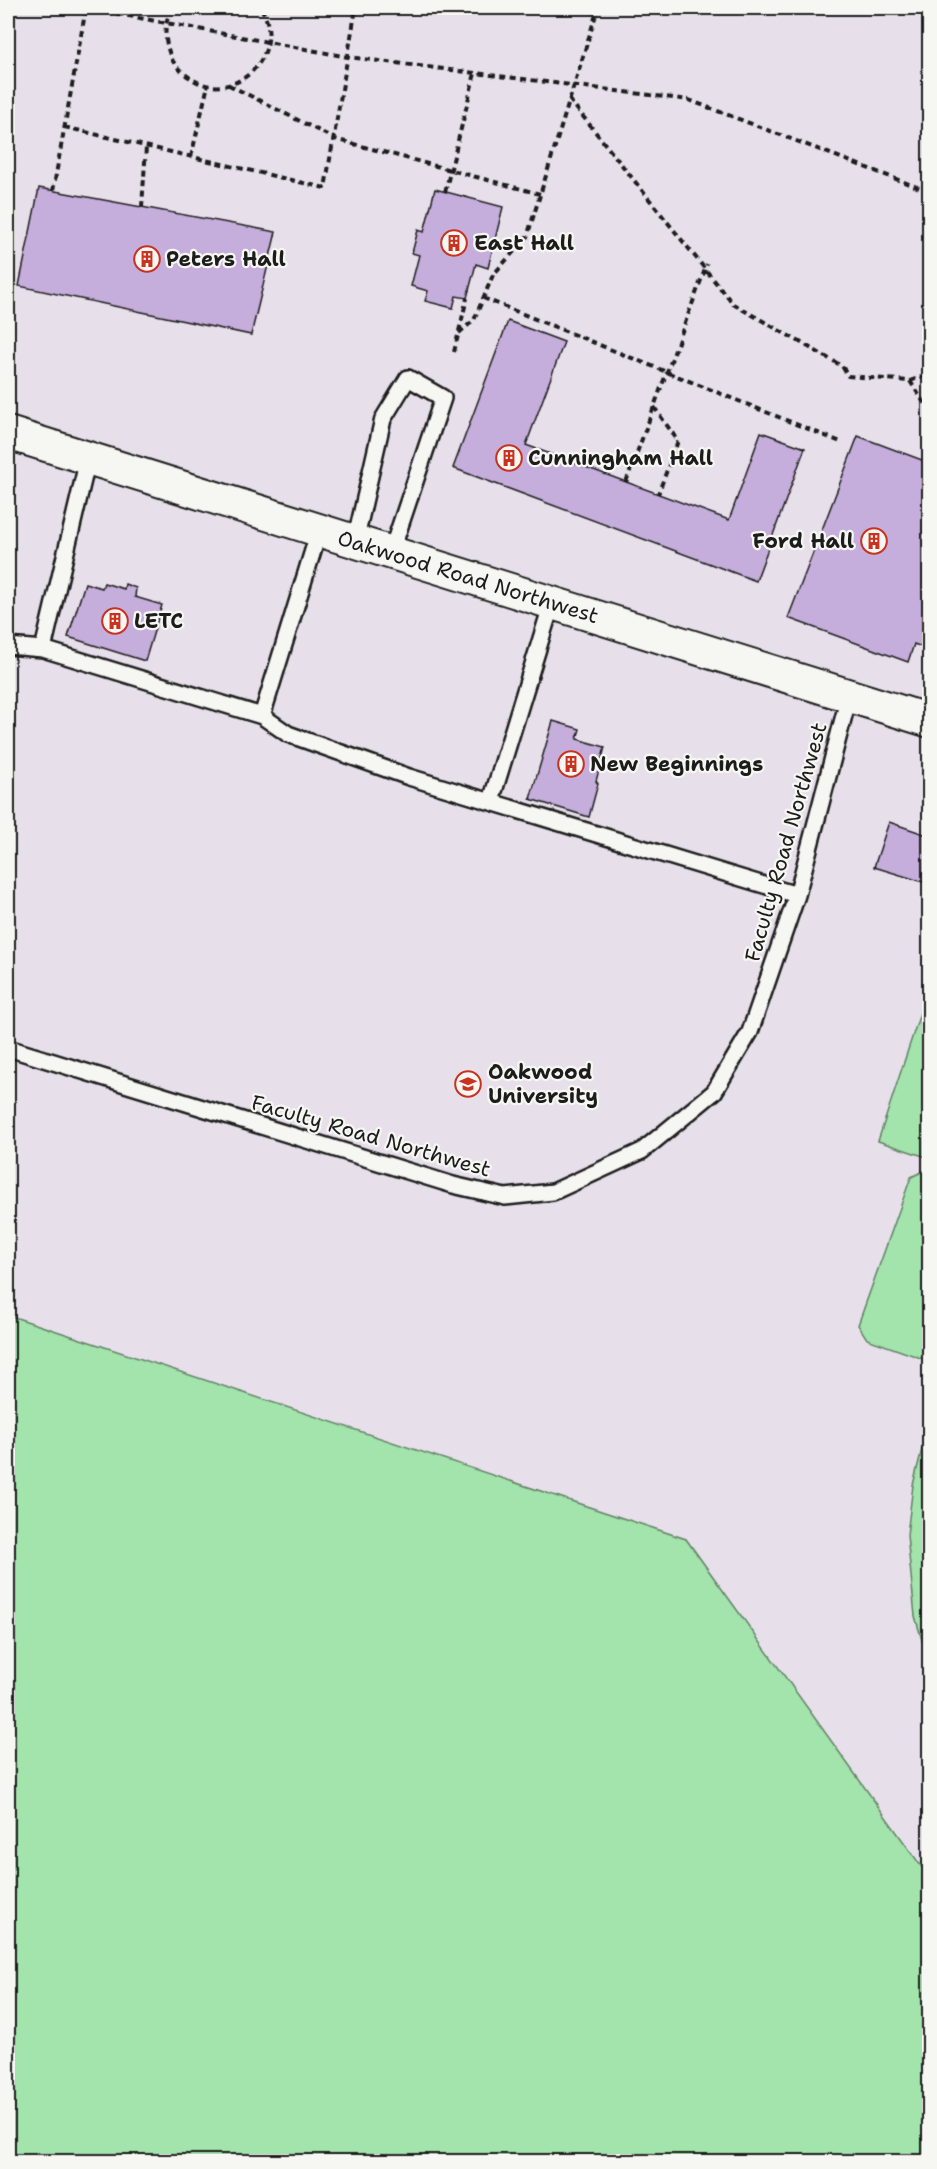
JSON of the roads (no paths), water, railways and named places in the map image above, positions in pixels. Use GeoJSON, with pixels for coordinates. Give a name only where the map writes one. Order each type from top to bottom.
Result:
{"type":"FeatureCollection","features":[{"type":"Feature","properties":{"kind":"street","name":"Oakwood Road Northwest"},"geometry":{"type":"LineString","coordinates":[[8,433],[930,721]]}},
{"type":"Feature","properties":{"kind":"lane"},"geometry":{"type":"LineString","coordinates":[[355,542],[383,419],[408,378],[443,398],[391,553]]}},
{"type":"Feature","properties":{"kind":"lane"},"geometry":{"type":"LineString","coordinates":[[43,649],[88,459]]}},
{"type":"Feature","properties":{"kind":"lane"},"geometry":{"type":"LineString","coordinates":[[262,716],[319,531]]}},
{"type":"Feature","properties":{"kind":"lane"},"geometry":{"type":"LineString","coordinates":[[490,801],[552,603]]}},
{"type":"Feature","properties":{"kind":"lane"},"geometry":{"type":"LineString","coordinates":[[8,646],[43,649],[262,716],[288,734],[409,777],[797,895]]}},
{"type":"Feature","properties":{"kind":"lane","name":"Faculty Road Northwest"},"geometry":{"type":"LineString","coordinates":[[8,1048],[453,1185],[505,1197],[554,1192],[642,1151],[714,1092],[750,1032],[797,895],[849,696]]}},
{"type":"Feature","properties":{"kind":"place","name":"East Hall"},"geometry":{"type":"Point","coordinates":[454,243]}},
{"type":"Feature","properties":{"kind":"place","name":"Peters Hall"},"geometry":{"type":"Point","coordinates":[147,259]}},
{"type":"Feature","properties":{"kind":"place","name":"Cunningham Hall"},"geometry":{"type":"Point","coordinates":[509,458]}},
{"type":"Feature","properties":{"kind":"place","name":"Ford Hall"},"geometry":{"type":"Point","coordinates":[874,541]}},
{"type":"Feature","properties":{"kind":"place","name":"LETC"},"geometry":{"type":"Point","coordinates":[115,621]}},
{"type":"Feature","properties":{"kind":"place","name":"New Beginnings"},"geometry":{"type":"Point","coordinates":[571,764]}},
{"type":"Feature","properties":{"kind":"place","name":"Oakwood University"},"geometry":{"type":"Point","coordinates":[468,1084]}}]}
